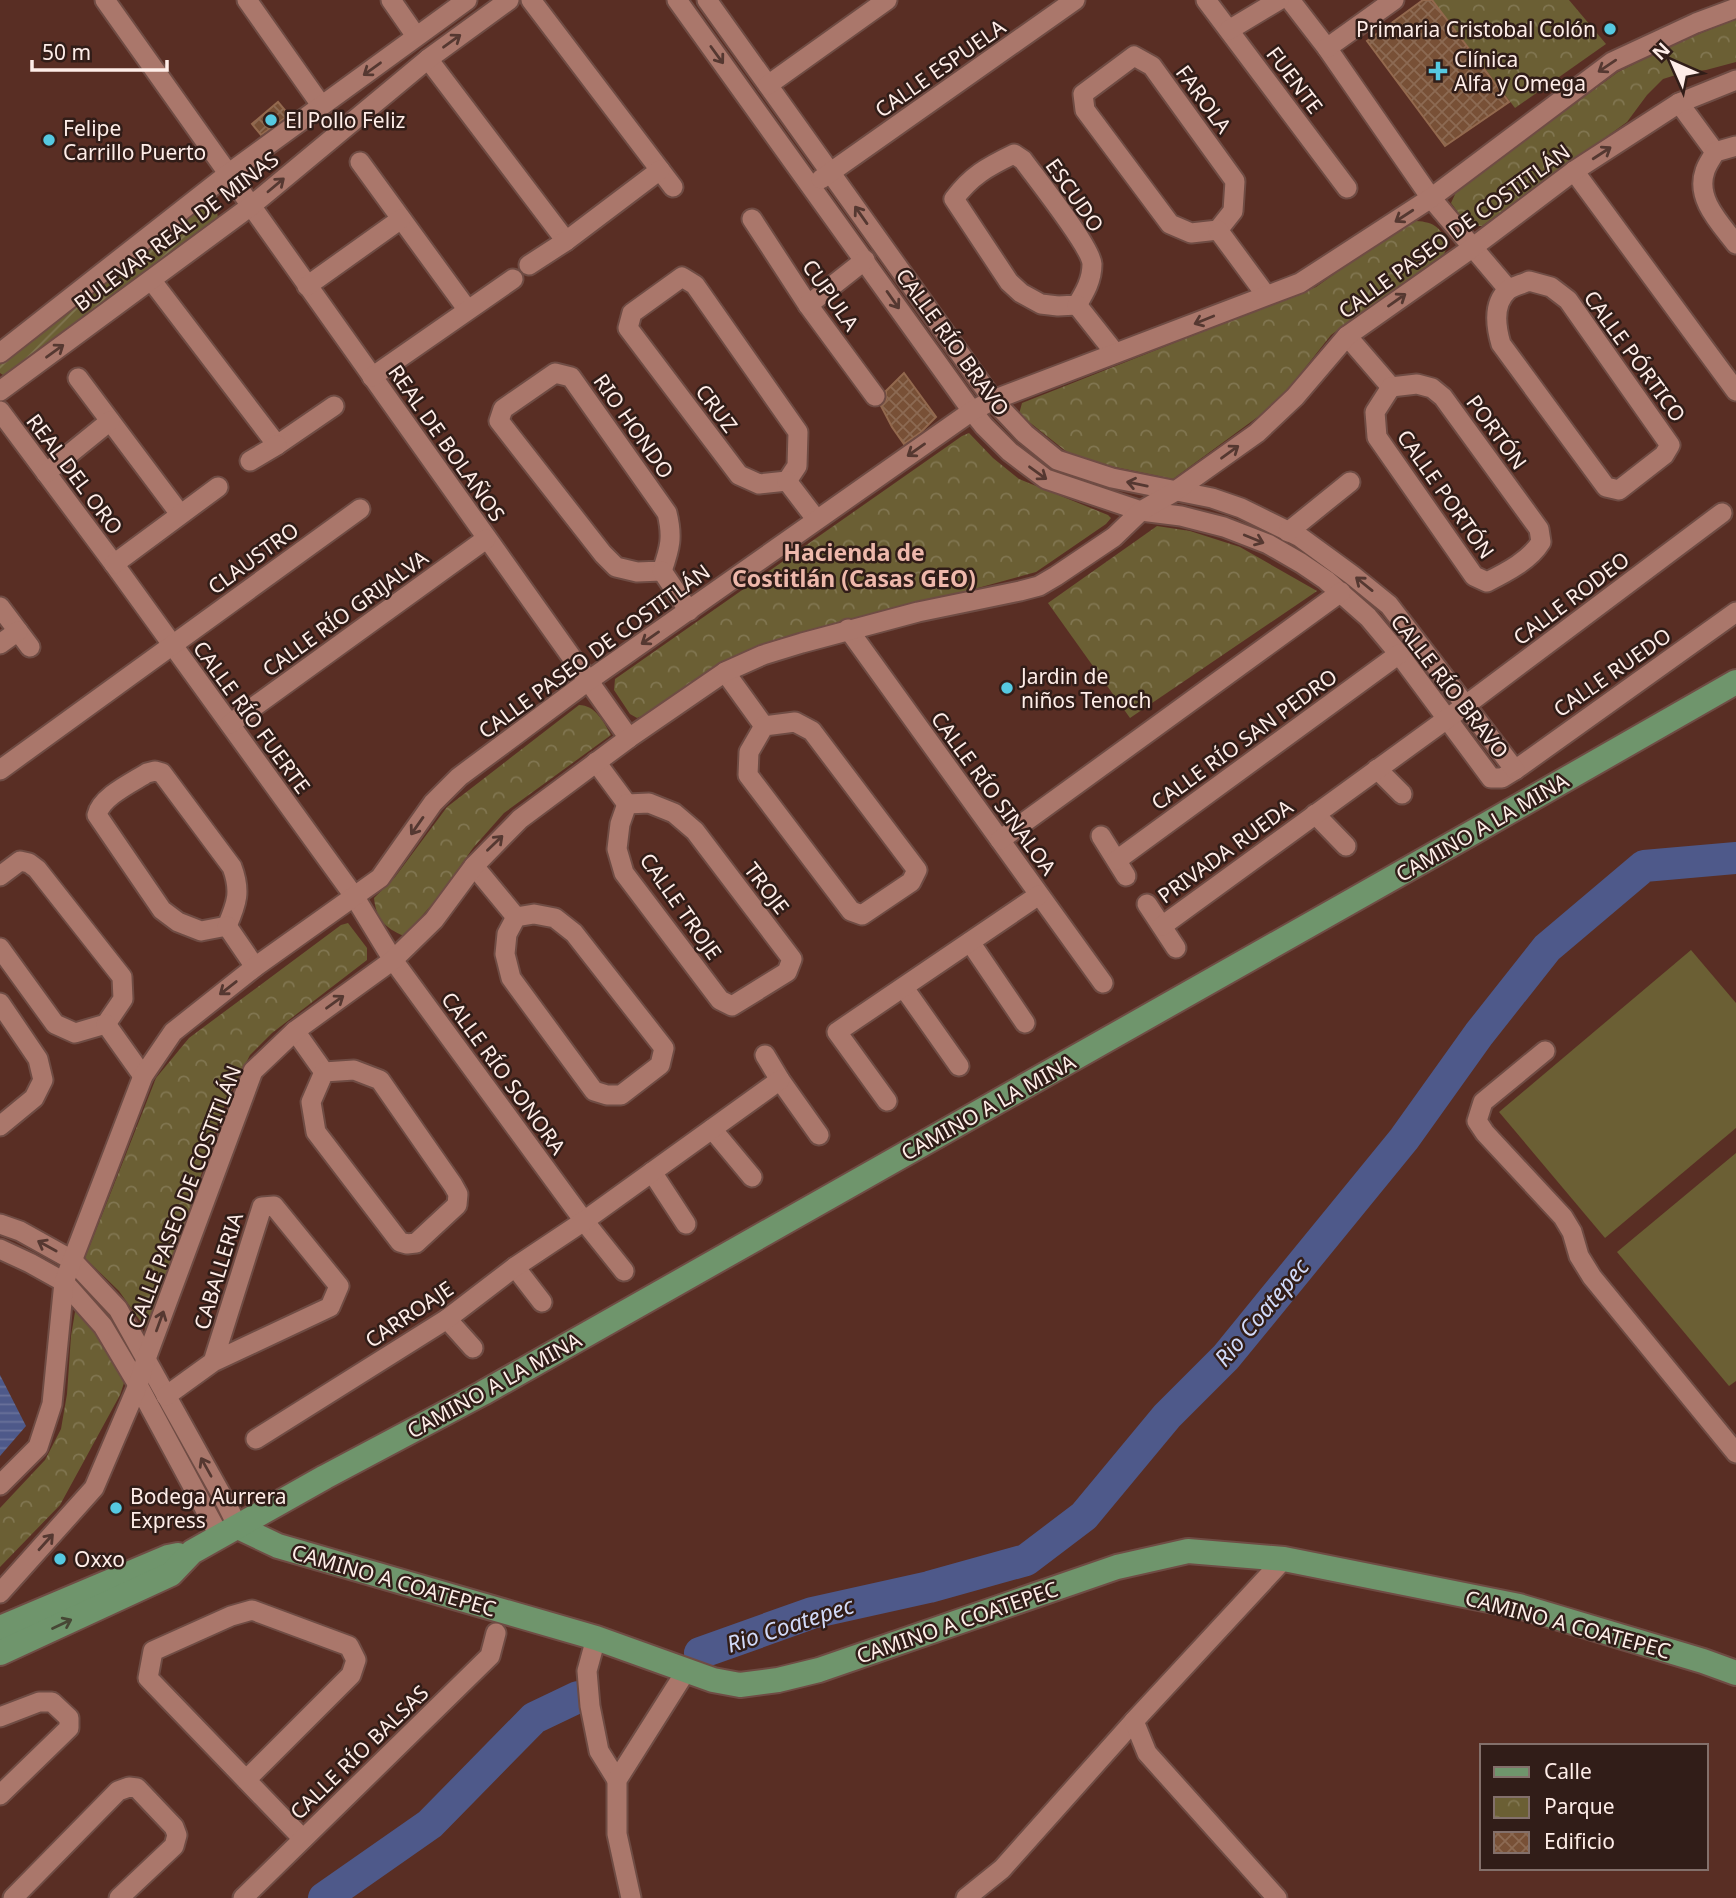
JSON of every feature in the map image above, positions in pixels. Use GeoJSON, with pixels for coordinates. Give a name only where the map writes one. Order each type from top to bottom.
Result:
{"type":"FeatureCollection","features":[{"type":"Feature","properties":{"kind":"main road","name":"CAMINO A LA MINA"},"geometry":{"type":"LineString","coordinates":[[229,1532],[325,1476],[544,1359],[1736,682]]}},
{"type":"Feature","properties":{"kind":"main road"},"geometry":{"type":"LineString","coordinates":[[1,1645],[168,1557],[192,1552],[229,1532]]}},
{"type":"Feature","properties":{"kind":"main road","name":"CAMINO A COATEPEC"},"geometry":{"type":"LineString","coordinates":[[229,1532],[596,1638],[713,1681],[740,1685],[819,1670],[1117,1567],[1188,1551],[1283,1559],[1519,1606],[1736,1673]]}},
{"type":"Feature","properties":{"kind":"street","name":"REAL DE BOLAÑOS"},"geometry":{"type":"LineString","coordinates":[[105,0],[629,738]]}},
{"type":"Feature","properties":{"kind":"street"},"geometry":{"type":"LineString","coordinates":[[247,0],[321,105]]}},
{"type":"Feature","properties":{"kind":"street"},"geometry":{"type":"LineString","coordinates":[[391,0],[416,36]]}},
{"type":"Feature","properties":{"kind":"street","name":"BULEVAR REAL DE MINAS"},"geometry":{"type":"LineString","coordinates":[[0,353],[228,174],[467,0]]}},
{"type":"Feature","properties":{"kind":"street","name":"BULEVAR REAL DE MINAS"},"geometry":{"type":"LineString","coordinates":[[0,391],[251,206],[428,59],[509,0]]}},
{"type":"Feature","properties":{"kind":"street"},"geometry":{"type":"LineString","coordinates":[[531,0],[673,187]]}},
{"type":"Feature","properties":{"kind":"street","name":"CALLE RÍO BRAVO"},"geometry":{"type":"LineString","coordinates":[[677,0],[972,411],[1010,452],[1046,479],[1141,511],[1181,516],[1235,531],[1268,544],[1301,563],[1341,592],[1368,617],[1399,654],[1491,778],[1502,778],[1514,769],[1389,605],[1300,537],[1241,508],[1212,498],[1112,478],[1057,460],[1025,433],[993,400],[707,0]]}},
{"type":"Feature","properties":{"kind":"street"},"geometry":{"type":"LineString","coordinates":[[768,85],[887,0]]}},
{"type":"Feature","properties":{"kind":"street","name":"CALLE ESPUELA"},"geometry":{"type":"LineString","coordinates":[[811,185],[1075,0]]}},
{"type":"Feature","properties":{"kind":"street","name":"FUENTE"},"geometry":{"type":"LineString","coordinates":[[1206,0],[1347,188]]}},
{"type":"Feature","properties":{"kind":"street"},"geometry":{"type":"LineString","coordinates":[[1229,30],[1279,0]]}},
{"type":"Feature","properties":{"kind":"street"},"geometry":{"type":"LineString","coordinates":[[1290,0],[1327,48],[1431,198],[1508,289]]}},
{"type":"Feature","properties":{"kind":"street"},"geometry":{"type":"LineString","coordinates":[[1327,48],[1394,0]]}},
{"type":"Feature","properties":{"kind":"street","name":"CALLE PASEO DE COSTITLÁN"},"geometry":{"type":"LineString","coordinates":[[0,1485],[38,1447],[52,1404],[64,1283],[143,1076],[173,1032],[255,967],[380,878],[433,803],[459,778],[588,681],[972,411],[993,400],[1300,283],[1431,198],[1612,62],[1696,23],[1736,8]]}},
{"type":"Feature","properties":{"kind":"street","name":"FAROLA"},"geometry":{"type":"LineString","coordinates":[[1134,56],[1152,66],[1235,181],[1233,211],[1218,230],[1191,233],[1170,223],[1085,110],[1083,94],[1134,56]]}},
{"type":"Feature","properties":{"kind":"street"},"geometry":{"type":"LineString","coordinates":[[428,59],[566,241]]}},
{"type":"Feature","properties":{"kind":"street","name":"CALLE PASEO DE COSTITLÁN"},"geometry":{"type":"LineString","coordinates":[[0,1593],[94,1488],[138,1385],[253,1071],[295,1031],[393,960],[434,920],[474,866],[520,819],[724,672],[763,655],[848,629],[1039,586],[1056,576],[1114,537],[1141,511],[1174,492],[1257,433],[1295,397],[1347,336],[1574,172],[1679,103],[1736,80]]}},
{"type":"Feature","properties":{"kind":"street"},"geometry":{"type":"LineString","coordinates":[[1679,103],[1715,152]]}},
{"type":"Feature","properties":{"kind":"street"},"geometry":{"type":"LineString","coordinates":[[1736,146],[1715,152],[1704,172],[1703,193],[1710,209],[1736,244]]}},
{"type":"Feature","properties":{"kind":"street","name":"ESCUDO"},"geometry":{"type":"LineString","coordinates":[[1014,154],[1023,160],[1082,241],[1092,262],[1088,287],[1077,305],[1041,304],[1021,293],[1009,282],[954,199],[967,182],[991,164],[1014,154]]}},
{"type":"Feature","properties":{"kind":"street"},"geometry":{"type":"LineString","coordinates":[[360,162],[467,309]]}},
{"type":"Feature","properties":{"kind":"street"},"geometry":{"type":"LineString","coordinates":[[529,265],[566,241],[660,170]]}},
{"type":"Feature","properties":{"kind":"street"},"geometry":{"type":"LineString","coordinates":[[1574,172],[1736,391]]}},
{"type":"Feature","properties":{"kind":"street"},"geometry":{"type":"LineString","coordinates":[[307,286],[401,219]]}},
{"type":"Feature","properties":{"kind":"street","name":"CUPULA"},"geometry":{"type":"LineString","coordinates":[[752,219],[808,305],[875,396]]}},
{"type":"Feature","properties":{"kind":"street"},"geometry":{"type":"LineString","coordinates":[[1218,230],[1266,295]]}},
{"type":"Feature","properties":{"kind":"street"},"geometry":{"type":"LineString","coordinates":[[808,305],[865,260]]}},
{"type":"Feature","properties":{"kind":"street","name":"CRUZ"},"geometry":{"type":"LineString","coordinates":[[682,277],[695,285],[798,432],[797,466],[787,481],[759,484],[739,475],[628,328],[632,313],[682,277]]}},
{"type":"Feature","properties":{"kind":"street"},"geometry":{"type":"LineString","coordinates":[[372,377],[513,279]]}},
{"type":"Feature","properties":{"kind":"street"},"geometry":{"type":"LineString","coordinates":[[152,281],[277,445]]}},
{"type":"Feature","properties":{"kind":"street","name":"CALLE PÓRTICO"},"geometry":{"type":"LineString","coordinates":[[1529,281],[1551,287],[1568,300],[1670,444],[1664,455],[1619,490],[1606,487],[1501,344],[1495,325],[1500,302],[1508,289],[1529,281]]}},
{"type":"Feature","properties":{"kind":"street"},"geometry":{"type":"LineString","coordinates":[[1077,305],[1115,353]]}},
{"type":"Feature","properties":{"kind":"street"},"geometry":{"type":"LineString","coordinates":[[1347,336],[1391,387]]}},
{"type":"Feature","properties":{"kind":"street","name":"RIO HONDO"},"geometry":{"type":"LineString","coordinates":[[555,373],[571,377],[667,513],[671,530],[662,571],[637,572],[615,566],[603,554],[499,421],[503,409],[555,373]]}},
{"type":"Feature","properties":{"kind":"street"},"geometry":{"type":"LineString","coordinates":[[78,378],[180,514]]}},
{"type":"Feature","properties":{"kind":"street","name":"PORTÓN"},"geometry":{"type":"LineString","coordinates":[[1391,387],[1418,384],[1432,388],[1443,397],[1539,529],[1541,542]]}},
{"type":"Feature","properties":{"kind":"street","name":"CALLE PORTÓN"},"geometry":{"type":"LineString","coordinates":[[1391,387],[1375,412],[1377,438],[1474,576],[1487,582],[1502,575],[1535,552],[1541,542]]}},
{"type":"Feature","properties":{"kind":"street"},"geometry":{"type":"LineString","coordinates":[[250,461],[334,406]]}},
{"type":"Feature","properties":{"kind":"street","name":"REAL DEL ORO"},"geometry":{"type":"LineString","coordinates":[[0,411],[114,564]]}},
{"type":"Feature","properties":{"kind":"street"},"geometry":{"type":"LineString","coordinates":[[46,473],[110,421]]}},
{"type":"Feature","properties":{"kind":"street"},"geometry":{"type":"LineString","coordinates":[[787,481],[816,519]]}},
{"type":"Feature","properties":{"kind":"street"},"geometry":{"type":"LineString","coordinates":[[1288,532],[1350,482]]}},
{"type":"Feature","properties":{"kind":"street"},"geometry":{"type":"LineString","coordinates":[[114,564],[218,487]]}},
{"type":"Feature","properties":{"kind":"street","name":"CLAUSTRO"},"geometry":{"type":"LineString","coordinates":[[0,770],[360,509]]}},
{"type":"Feature","properties":{"kind":"street","name":"CALLE RODEO"},"geometry":{"type":"LineString","coordinates":[[1447,718],[1722,513]]}},
{"type":"Feature","properties":{"kind":"street","name":"CALLE RÍO GRIJALVA"},"geometry":{"type":"LineString","coordinates":[[230,724],[486,538]]}},
{"type":"Feature","properties":{"kind":"street","name":"CALLE RÍO FUERTE"},"geometry":{"type":"LineString","coordinates":[[114,564],[354,897]]}},
{"type":"Feature","properties":{"kind":"street"},"geometry":{"type":"LineString","coordinates":[[662,571],[690,611]]}},
{"type":"Feature","properties":{"kind":"street"},"geometry":{"type":"LineString","coordinates":[[1000,840],[1341,592]]}},
{"type":"Feature","properties":{"kind":"street"},"geometry":{"type":"LineString","coordinates":[[0,607],[24,639],[0,644]]}},
{"type":"Feature","properties":{"kind":"street","name":"CALLE RUEDO"},"geometry":{"type":"LineString","coordinates":[[1514,769],[1736,612]]}},
{"type":"Feature","properties":{"kind":"street","name":"CALLE RÍO SINALOA"},"geometry":{"type":"LineString","coordinates":[[848,629],[1103,983]]}},
{"type":"Feature","properties":{"kind":"street","name":"CALLE RÍO SAN PEDRO"},"geometry":{"type":"LineString","coordinates":[[1101,836],[1121,868],[1399,654]]}},
{"type":"Feature","properties":{"kind":"street"},"geometry":{"type":"LineString","coordinates":[[724,672],[764,726]]}},
{"type":"Feature","properties":{"kind":"street","name":"PRIVADA RUEDA"},"geometry":{"type":"LineString","coordinates":[[1162,926],[1447,718]]}},
{"type":"Feature","properties":{"kind":"street"},"geometry":{"type":"LineString","coordinates":[[795,722],[812,731],[917,870],[911,882],[862,915],[850,911],[748,775],[749,752],[764,726],[795,722]]}},
{"type":"Feature","properties":{"kind":"street"},"geometry":{"type":"LineString","coordinates":[[596,762],[627,804]]}},
{"type":"Feature","properties":{"kind":"street"},"geometry":{"type":"LineString","coordinates":[[1377,769],[1402,794]]}},
{"type":"Feature","properties":{"kind":"street"},"geometry":{"type":"LineString","coordinates":[[147,773],[162,773],[232,867],[238,883],[236,904],[228,926],[201,931],[178,922],[162,910],[97,815],[99,807],[147,773]]}},
{"type":"Feature","properties":{"kind":"street","name":"TROJE"},"geometry":{"type":"LineString","coordinates":[[627,804],[649,803],[674,813],[695,831],[792,960],[787,972],[732,1006],[720,1000]]}},
{"type":"Feature","properties":{"kind":"street","name":"CALLE TROJE"},"geometry":{"type":"LineString","coordinates":[[627,804],[620,824],[617,849],[624,873],[720,1000]]}},
{"type":"Feature","properties":{"kind":"street","name":"PRIVADA RUEDA"},"geometry":{"type":"LineString","coordinates":[[1315,814],[1346,846]]}},
{"type":"Feature","properties":{"kind":"street"},"geometry":{"type":"LineString","coordinates":[[0,876],[20,861],[37,869],[122,977],[123,999],[106,1024],[75,1033],[55,1024],[0,947]]}},
{"type":"Feature","properties":{"kind":"street"},"geometry":{"type":"LineString","coordinates":[[474,866],[516,916]]}},
{"type":"Feature","properties":{"kind":"street"},"geometry":{"type":"LineString","coordinates":[[887,1101],[837,1032],[1039,895]]}},
{"type":"Feature","properties":{"kind":"street","name":"CALLE RÍO SONORA"},"geometry":{"type":"LineString","coordinates":[[354,897],[393,960],[584,1221],[624,1271]]}},
{"type":"Feature","properties":{"kind":"street"},"geometry":{"type":"LineString","coordinates":[[1147,904],[1176,948]]}},
{"type":"Feature","properties":{"kind":"street"},"geometry":{"type":"LineString","coordinates":[[534,914],[555,918],[574,933],[664,1048],[660,1065],[621,1095],[594,1091],[511,978],[505,954],[507,934],[516,916],[534,914]]}},
{"type":"Feature","properties":{"kind":"street"},"geometry":{"type":"LineString","coordinates":[[228,926],[255,967]]}},
{"type":"Feature","properties":{"kind":"street"},"geometry":{"type":"LineString","coordinates":[[970,942],[1025,1023]]}},
{"type":"Feature","properties":{"kind":"street"},"geometry":{"type":"LineString","coordinates":[[904,988],[959,1066]]}},
{"type":"Feature","properties":{"kind":"street"},"geometry":{"type":"LineString","coordinates":[[0,1003],[38,1059],[43,1080],[34,1098],[0,1126]]}},
{"type":"Feature","properties":{"kind":"street"},"geometry":{"type":"LineString","coordinates":[[106,1024],[143,1076]]}},
{"type":"Feature","properties":{"kind":"street"},"geometry":{"type":"LineString","coordinates":[[295,1031],[324,1072]]}},
{"type":"Feature","properties":{"kind":"street"},"geometry":{"type":"LineString","coordinates":[[1545,1051],[1483,1102],[1477,1121],[1563,1217],[1572,1232],[1579,1256],[1592,1277],[1734,1448]]}},
{"type":"Feature","properties":{"kind":"street"},"geometry":{"type":"LineString","coordinates":[[765,1055],[819,1135]]}},
{"type":"Feature","properties":{"kind":"street"},"geometry":{"type":"LineString","coordinates":[[354,1070],[380,1080],[458,1194],[457,1206],[416,1243],[407,1244],[400,1241],[316,1132],[312,1102],[324,1072],[354,1070]]}},
{"type":"Feature","properties":{"kind":"street","name":"CARROAJE"},"geometry":{"type":"LineString","coordinates":[[256,1439],[447,1319],[515,1267],[584,1221],[780,1080]]}},
{"type":"Feature","properties":{"kind":"street"},"geometry":{"type":"LineString","coordinates":[[712,1129],[752,1177]]}},
{"type":"Feature","properties":{"kind":"street"},"geometry":{"type":"LineString","coordinates":[[652,1172],[686,1224]]}},
{"type":"Feature","properties":{"kind":"street","name":"CABALLERIA"},"geometry":{"type":"LineString","coordinates":[[166,1396],[213,1363],[330,1307],[339,1286],[274,1206],[262,1207],[213,1363]]}},
{"type":"Feature","properties":{"kind":"street"},"geometry":{"type":"LineString","coordinates":[[0,1224],[20,1231],[72,1260],[118,1309],[226,1503],[229,1532]]}},
{"type":"Feature","properties":{"kind":"street"},"geometry":{"type":"LineString","coordinates":[[0,1249],[64,1283],[103,1326],[229,1532]]}},
{"type":"Feature","properties":{"kind":"street"},"geometry":{"type":"LineString","coordinates":[[515,1267],[542,1302]]}},
{"type":"Feature","properties":{"kind":"street"},"geometry":{"type":"LineString","coordinates":[[447,1319],[474,1348]]}},
{"type":"Feature","properties":{"kind":"street"},"geometry":{"type":"LineString","coordinates":[[966,1898],[1002,1870],[1283,1559]]}},
{"type":"Feature","properties":{"kind":"street"},"geometry":{"type":"LineString","coordinates":[[246,1780],[351,1675],[356,1660],[349,1646],[252,1610],[231,1616],[153,1651],[148,1678],[246,1780],[303,1839]]}},
{"type":"Feature","properties":{"kind":"street","name":"CALLE RÍO BALSAS"},"geometry":{"type":"LineString","coordinates":[[243,1898],[490,1656],[496,1633]]}},
{"type":"Feature","properties":{"kind":"street"},"geometry":{"type":"LineString","coordinates":[[596,1638],[587,1671],[590,1706],[600,1751],[617,1780],[617,1834],[631,1898]]}},
{"type":"Feature","properties":{"kind":"street"},"geometry":{"type":"LineString","coordinates":[[617,1780],[686,1671]]}},
{"type":"Feature","properties":{"kind":"street"},"geometry":{"type":"LineString","coordinates":[[0,1717],[39,1702],[52,1702],[69,1718],[69,1728],[0,1795]]}},
{"type":"Feature","properties":{"kind":"street"},"geometry":{"type":"LineString","coordinates":[[1134,1721],[1147,1753],[1277,1898]]}},
{"type":"Feature","properties":{"kind":"street"},"geometry":{"type":"LineString","coordinates":[[13,1898],[118,1791],[137,1787],[174,1828],[177,1835],[174,1846],[119,1898]]}},
{"type":"Feature","properties":{"kind":"green space"},"geometry":{"type":"Polygon","coordinates":[[[1432,0],[1569,0],[1606,44],[1515,108],[1432,0]]]}},
{"type":"Feature","properties":{"kind":"green space"},"geometry":{"type":"Polygon","coordinates":[[[1736,19],[1736,62],[1663,79],[1627,122],[1482,226],[1468,226],[1451,203],[1457,190],[1618,72],[1679,42],[1736,19]]]}},
{"type":"Feature","properties":{"kind":"green space"},"geometry":{"type":"Polygon","coordinates":[[[207,202],[216,206],[218,218],[11,377],[0,373],[0,361],[207,202]]]}},
{"type":"Feature","properties":{"kind":"green space"},"geometry":{"type":"Polygon","coordinates":[[[1416,221],[1428,223],[1440,230],[1448,245],[1444,254],[1331,335],[1278,402],[1173,479],[1105,465],[1067,452],[1019,414],[1022,403],[1316,287],[1403,225],[1416,221]]]}},
{"type":"Feature","properties":{"kind":"green space"},"geometry":{"type":"Polygon","coordinates":[[[969,433],[993,458],[1019,479],[1111,518],[1036,572],[762,647],[701,676],[649,713],[637,718],[630,714],[614,690],[615,679],[969,433]]]}},
{"type":"Feature","properties":{"kind":"green space"},"geometry":{"type":"Polygon","coordinates":[[[1157,526],[1190,531],[1240,547],[1317,591],[1130,718],[1048,603],[1157,526]]]}},
{"type":"Feature","properties":{"kind":"green space"},"geometry":{"type":"Polygon","coordinates":[[[579,705],[594,711],[611,735],[504,813],[473,848],[436,900],[404,936],[387,926],[379,917],[374,898],[395,877],[447,807],[579,705]]]}},
{"type":"Feature","properties":{"kind":"green space"},"geometry":{"type":"Polygon","coordinates":[[[348,923],[367,948],[367,960],[272,1033],[250,1055],[225,1104],[146,1329],[119,1291],[85,1258],[156,1078],[189,1038],[341,925],[348,923]]]}},
{"type":"Feature","properties":{"kind":"green space"},"geometry":{"type":"Polygon","coordinates":[[[1691,950],[1736,1003],[1736,1128],[1605,1238],[1499,1112],[1691,950]]]}},
{"type":"Feature","properties":{"kind":"green space"},"geometry":{"type":"Polygon","coordinates":[[[1736,1153],[1736,1381],[1729,1386],[1617,1252],[1736,1153]]]}},
{"type":"Feature","properties":{"kind":"green space"},"geometry":{"type":"Polygon","coordinates":[[[76,1306],[105,1344],[124,1383],[60,1505],[0,1567],[0,1508],[45,1460],[61,1429],[76,1306]]]}},
{"type":"Feature","properties":{"kind":"water"},"geometry":{"type":"Polygon","coordinates":[[[0,1375],[26,1426],[0,1456],[0,1375]]]}},
{"type":"Feature","properties":{"kind":"building","name":"Clínica Alfa y Omega"},"geometry":{"type":"Polygon","coordinates":[[[1423,0],[1432,0],[1509,102],[1445,146],[1367,41],[1423,0]]]}},
{"type":"Feature","properties":{"kind":"building","name":"El Pollo Feliz"},"geometry":{"type":"Polygon","coordinates":[[[278,102],[289,115],[261,135],[252,124],[278,102]]]}},
{"type":"Feature","properties":{"kind":"building"},"geometry":{"type":"Polygon","coordinates":[[[904,373],[936,417],[904,444],[881,406],[886,400],[886,391],[904,373]]]}},
{"type":"Feature","properties":{"kind":"waterway","name":"Rio Coatepec"},"geometry":{"type":"LineString","coordinates":[[700,1653],[812,1613],[929,1587],[1026,1560],[1084,1516],[1167,1416],[1226,1357],[1404,1139],[1479,1034],[1547,948],[1644,866],[1736,858]]}},
{"type":"Feature","properties":{"kind":"waterway","name":"Rio Coatepec"},"geometry":{"type":"LineString","coordinates":[[324,1898],[430,1824],[534,1718],[578,1697]]}},
{"type":"Feature","properties":{"kind":"place","name":"Primaria Cristobal Colón"},"geometry":{"type":"Point","coordinates":[1610,29]}},
{"type":"Feature","properties":{"kind":"place","name":"Clínica Alfa y Omega"},"geometry":{"type":"Point","coordinates":[1438,71]}},
{"type":"Feature","properties":{"kind":"place","name":"El Pollo Feliz"},"geometry":{"type":"Point","coordinates":[271,120]}},
{"type":"Feature","properties":{"kind":"place","name":"Felipe Carrillo Puerto"},"geometry":{"type":"Point","coordinates":[49,140]}},
{"type":"Feature","properties":{"kind":"place","name":"Jardin de niños Tenoch"},"geometry":{"type":"Point","coordinates":[1007,688]}},
{"type":"Feature","properties":{"kind":"place","name":"Bodega Aurrera Express"},"geometry":{"type":"Point","coordinates":[116,1508]}},
{"type":"Feature","properties":{"kind":"place","name":"Oxxo"},"geometry":{"type":"Point","coordinates":[60,1559]}},
{"type":"Feature","properties":{"kind":"district","name":"Hacienda de Costitlán (Casas GEO)"},"geometry":{"type":"Point","coordinates":[854,565]}}]}
